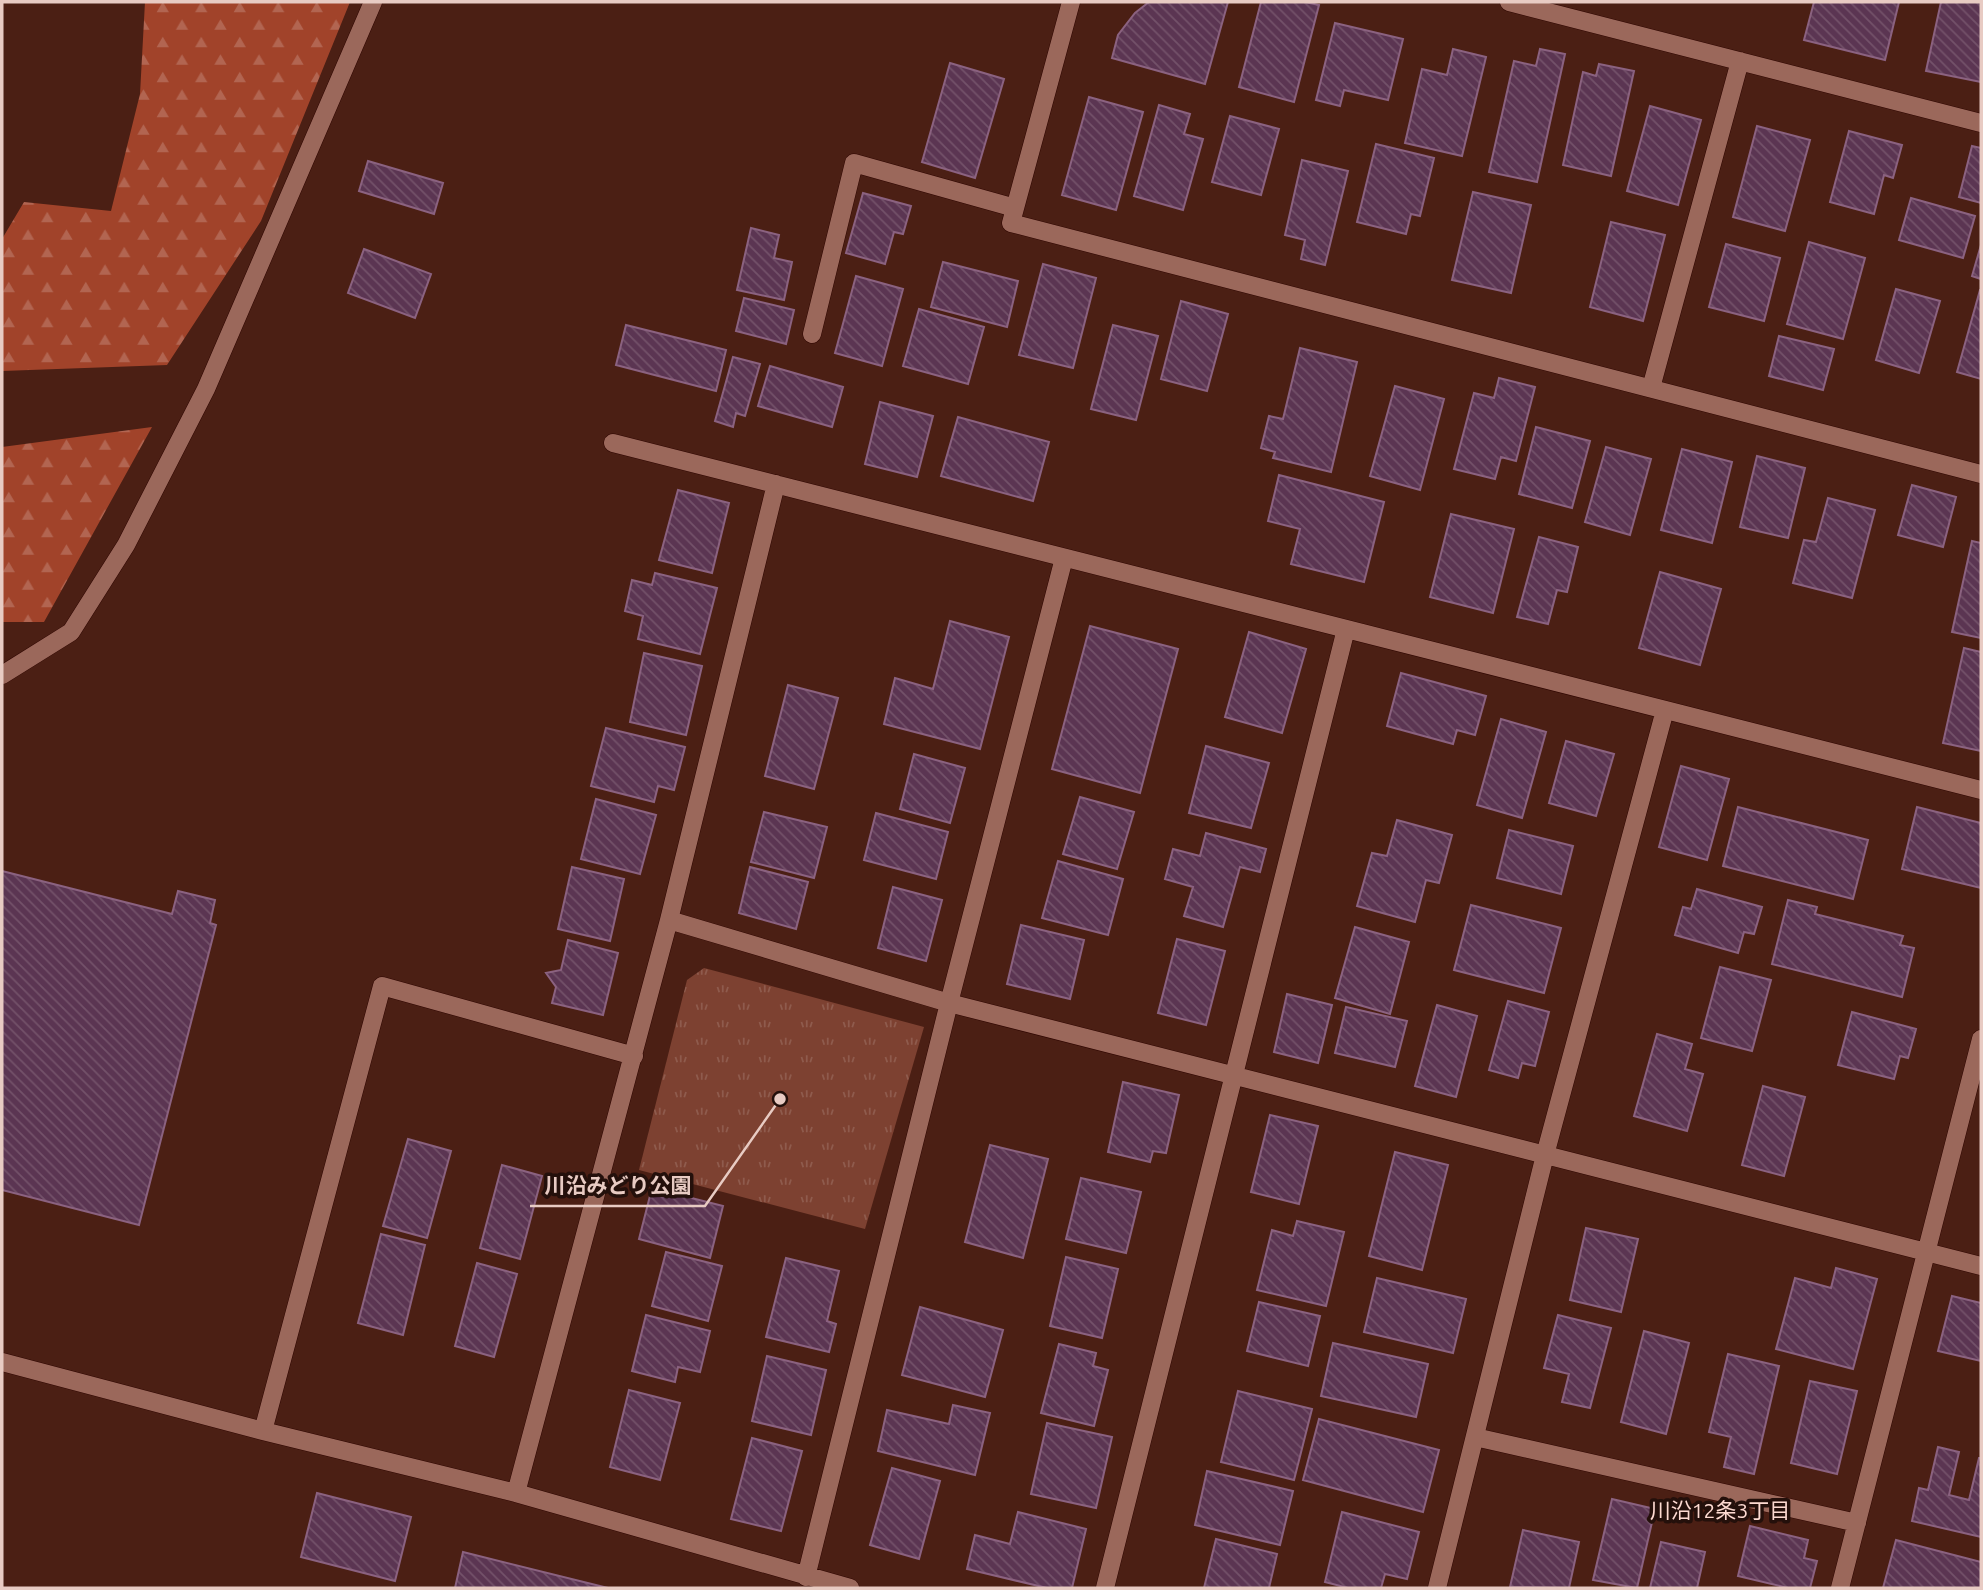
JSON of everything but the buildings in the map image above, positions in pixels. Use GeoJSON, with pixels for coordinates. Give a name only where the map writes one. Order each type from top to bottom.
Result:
{"type":"FeatureCollection","features":[{"type":"Feature","properties":{"kind":"street"},"geometry":{"type":"LineString","coordinates":[[2,675],[71,632],[126,545],[206,388],[373,2]]}},
{"type":"Feature","properties":{"kind":"street"},"geometry":{"type":"LineString","coordinates":[[1071,2],[1011,223],[1981,474]]}},
{"type":"Feature","properties":{"kind":"street"},"geometry":{"type":"LineString","coordinates":[[1509,2],[1981,123]]}},
{"type":"Feature","properties":{"kind":"street"},"geometry":{"type":"LineString","coordinates":[[1651,388],[1740,61]]}},
{"type":"Feature","properties":{"kind":"street"},"geometry":{"type":"LineString","coordinates":[[811,334],[854,163],[1015,208]]}},
{"type":"Feature","properties":{"kind":"street"},"geometry":{"type":"LineString","coordinates":[[612,443],[1981,790]]}},
{"type":"Feature","properties":{"kind":"street"},"geometry":{"type":"LineString","coordinates":[[516,1493],[634,1056],[776,484]]}},
{"type":"Feature","properties":{"kind":"street"},"geometry":{"type":"LineString","coordinates":[[806,1577],[949,1003],[1064,558]]}},
{"type":"Feature","properties":{"kind":"street"},"geometry":{"type":"LineString","coordinates":[[1105,1588],[1346,629]]}},
{"type":"Feature","properties":{"kind":"street"},"geometry":{"type":"LineString","coordinates":[[1437,1588],[1545,1155],[1665,710]]}},
{"type":"Feature","properties":{"kind":"street"},"geometry":{"type":"LineString","coordinates":[[669,920],[949,1003],[1981,1266]]}},
{"type":"Feature","properties":{"kind":"street"},"geometry":{"type":"LineString","coordinates":[[263,1431],[382,986],[634,1056]]}},
{"type":"Feature","properties":{"kind":"street"},"geometry":{"type":"LineString","coordinates":[[1840,1588],[1981,1039]]}},
{"type":"Feature","properties":{"kind":"street"},"geometry":{"type":"LineString","coordinates":[[2,1362],[263,1431],[516,1493],[850,1588]]}},
{"type":"Feature","properties":{"kind":"street"},"geometry":{"type":"LineString","coordinates":[[1475,1437],[1857,1523]]}},
{"type":"Feature","properties":{"kind":"green space"},"geometry":{"type":"Polygon","coordinates":[[[145,2],[350,2],[261,221],[167,365],[2,371],[2,239],[24,202],[111,211],[140,94],[145,2]]]}},
{"type":"Feature","properties":{"kind":"green space"},"geometry":{"type":"Polygon","coordinates":[[[152,427],[44,622],[2,622],[2,447],[152,427]]]}},
{"type":"Feature","properties":{"kind":"green space"},"geometry":{"type":"Polygon","coordinates":[[[704,968],[924,1027],[865,1229],[639,1170],[687,980],[704,968]]]}},
{"type":"Feature","properties":{"kind":"place","name":"川沿みどり公園"},"geometry":{"type":"Point","coordinates":[780,1099]}},
{"type":"Feature","properties":{"kind":"district","name":"川沿12条3丁目"},"geometry":{"type":"Point","coordinates":[1720,1510]}}]}
